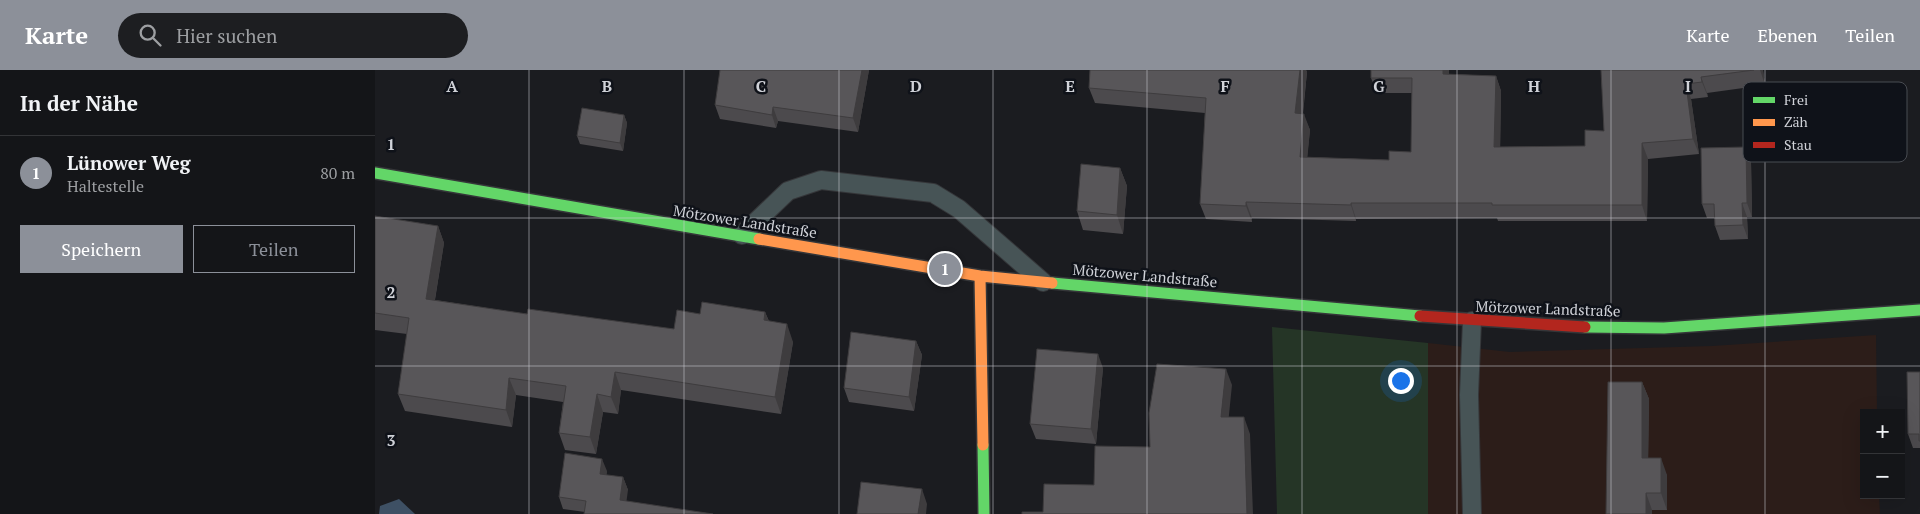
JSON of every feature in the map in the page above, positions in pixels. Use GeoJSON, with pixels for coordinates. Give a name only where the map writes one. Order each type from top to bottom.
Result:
{"type":"FeatureCollection","features":[{"type":"Feature","properties":{"kind":"main road","name":"Mötzower Landstraße"},"geometry":{"type":"LineString","coordinates":[[375,173],[980,276],[1472,321],[1568,327],[1665,328],[1920,310]]}},
{"type":"Feature","properties":{"kind":"main road"},"geometry":{"type":"LineString","coordinates":[[980,276],[984,514]]}},
{"type":"Feature","properties":{"kind":"lane"},"geometry":{"type":"LineString","coordinates":[[742,235],[788,191],[821,180],[933,192],[959,209],[1043,282]]}},
{"type":"Feature","properties":{"kind":"lane"},"geometry":{"type":"LineString","coordinates":[[1472,321],[1469,395],[1472,514]]}},
{"type":"Feature","properties":{"kind":"shaded area"},"geometry":{"type":"Polygon","coordinates":[[[1876,335],[1877,409],[1860,409],[1860,499],[1879,499],[1880,514],[1428,514],[1428,343],[1510,352],[1712,346],[1876,335]]]}},
{"type":"Feature","properties":{"kind":"green space"},"geometry":{"type":"Polygon","coordinates":[[[1272,327],[1428,343],[1428,514],[1277,514],[1272,327]]]}},
{"type":"Feature","properties":{"kind":"water"},"geometry":{"type":"Polygon","coordinates":[[[399,499],[415,514],[379,514],[380,506],[399,499]]]}},
{"type":"Feature","properties":{"kind":"building"},"geometry":{"type":"Polygon","coordinates":[[[720,70],[862,70],[853,118],[773,107],[772,115],[715,105],[720,70]]]}},
{"type":"Feature","properties":{"kind":"building"},"geometry":{"type":"Polygon","coordinates":[[[1090,70],[1300,70],[1295,113],[1304,114],[1300,157],[1389,160],[1389,151],[1411,152],[1412,78],[1371,78],[1371,70],[1443,70],[1443,74],[1496,76],[1494,147],[1585,146],[1585,130],[1604,131],[1601,70],[1754,70],[1701,77],[1702,82],[1686,84],[1693,139],[1642,143],[1642,205],[1351,203],[1351,205],[1246,202],[1246,206],[1200,204],[1206,98],[1089,88],[1090,70]]]}},
{"type":"Feature","properties":{"kind":"building"},"geometry":{"type":"Polygon","coordinates":[[[582,108],[624,115],[620,143],[577,136],[582,108]]]}},
{"type":"Feature","properties":{"kind":"building"},"geometry":{"type":"Polygon","coordinates":[[[1743,147],[1743,162],[1746,162],[1747,203],[1742,203],[1743,225],[1715,226],[1714,204],[1702,204],[1701,148],[1743,147]]]}},
{"type":"Feature","properties":{"kind":"building"},"geometry":{"type":"Polygon","coordinates":[[[1081,164],[1120,168],[1117,215],[1077,211],[1081,164]]]}},
{"type":"Feature","properties":{"kind":"building"},"geometry":{"type":"Polygon","coordinates":[[[375,216],[438,226],[426,299],[527,314],[528,309],[674,329],[677,310],[700,314],[702,302],[765,312],[764,320],[787,324],[775,397],[615,372],[611,397],[597,394],[590,437],[559,433],[566,386],[509,378],[506,410],[398,394],[409,318],[375,313],[375,216]]]}},
{"type":"Feature","properties":{"kind":"building"},"geometry":{"type":"Polygon","coordinates":[[[851,332],[916,341],[909,397],[844,388],[851,332]]]}},
{"type":"Feature","properties":{"kind":"building"},"geometry":{"type":"Polygon","coordinates":[[[1037,349],[1098,354],[1091,429],[1030,424],[1037,349]]]}},
{"type":"Feature","properties":{"kind":"building"},"geometry":{"type":"Polygon","coordinates":[[[1157,364],[1226,369],[1221,417],[1244,417],[1247,514],[1022,514],[1022,512],[1043,512],[1044,484],[1094,485],[1095,446],[1150,447],[1149,413],[1157,364]]]}},
{"type":"Feature","properties":{"kind":"building"},"geometry":{"type":"Polygon","coordinates":[[[1907,372],[1920,372],[1920,441],[1919,434],[1908,434],[1907,372]]]}},
{"type":"Feature","properties":{"kind":"building"},"geometry":{"type":"Polygon","coordinates":[[[1608,382],[1642,382],[1642,458],[1661,458],[1661,493],[1646,493],[1646,514],[1606,514],[1608,382]]]}},
{"type":"Feature","properties":{"kind":"building"},"geometry":{"type":"Polygon","coordinates":[[[565,453],[602,459],[600,474],[623,477],[620,500],[713,514],[584,514],[586,501],[559,497],[565,453]]]}},
{"type":"Feature","properties":{"kind":"building"},"geometry":{"type":"Polygon","coordinates":[[[861,482],[922,489],[918,514],[857,514],[861,482]]]}},
{"type":"Feature","properties":{"kind":"traffic: fast"},"geometry":{"type":"LineString","coordinates":[[375,173],[759,239]]}},
{"type":"Feature","properties":{"kind":"traffic: fast"},"geometry":{"type":"LineString","coordinates":[[1052,283],[1420,316]]}},
{"type":"Feature","properties":{"kind":"traffic: fast"},"geometry":{"type":"LineString","coordinates":[[1585,327],[1664,328],[1920,310]]}},
{"type":"Feature","properties":{"kind":"traffic: fast"},"geometry":{"type":"LineString","coordinates":[[983,445],[984,514]]}},
{"type":"Feature","properties":{"kind":"traffic: slow"},"geometry":{"type":"LineString","coordinates":[[759,239],[980,276],[1052,283]]}},
{"type":"Feature","properties":{"kind":"traffic: slow"},"geometry":{"type":"LineString","coordinates":[[980,276],[983,445]]}},
{"type":"Feature","properties":{"kind":"traffic: jam"},"geometry":{"type":"LineString","coordinates":[[1420,316],[1585,327]]}},
{"type":"Feature","properties":{"kind":"place","name":"Lünower Weg"},"geometry":{"type":"Point","coordinates":[945,269]}}]}
